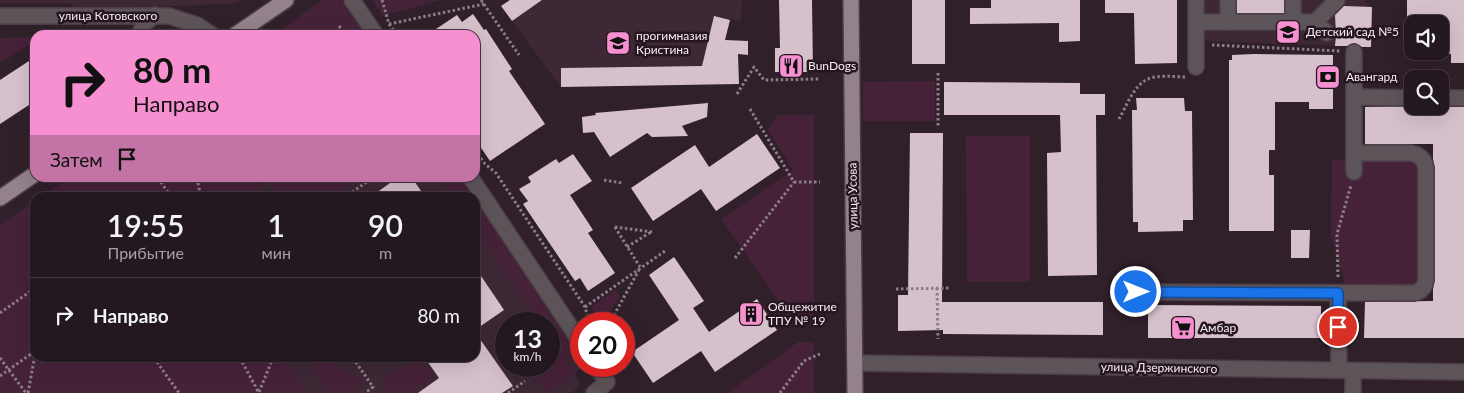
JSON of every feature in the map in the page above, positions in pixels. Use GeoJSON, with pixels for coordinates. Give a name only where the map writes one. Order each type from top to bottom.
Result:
{"type":"FeatureCollection","features":[{"type":"Feature","properties":{"kind":"main road"},"geometry":{"type":"LineString","coordinates":[[242,30],[286,0]]}},
{"type":"Feature","properties":{"kind":"main road","name":"улица Усова"},"geometry":{"type":"LineString","coordinates":[[851,0],[855,393]]}},
{"type":"Feature","properties":{"kind":"main road"},"geometry":{"type":"LineString","coordinates":[[0,198],[30,177]]}},
{"type":"Feature","properties":{"kind":"street"},"geometry":{"type":"LineString","coordinates":[[352,0],[373,30]]}},
{"type":"Feature","properties":{"kind":"street"},"geometry":{"type":"LineString","coordinates":[[1192,72],[1196,44],[1196,0]]}},
{"type":"Feature","properties":{"kind":"street"},"geometry":{"type":"LineString","coordinates":[[1228,0],[1228,22]]}},
{"type":"Feature","properties":{"kind":"street"},"geometry":{"type":"LineString","coordinates":[[1293,0],[1293,22]]}},
{"type":"Feature","properties":{"kind":"street"},"geometry":{"type":"LineString","coordinates":[[1316,22],[1337,0]]}},
{"type":"Feature","properties":{"kind":"street"},"geometry":{"type":"LineString","coordinates":[[141,30],[155,7]]}},
{"type":"Feature","properties":{"kind":"street","name":"улица Котовского"},"geometry":{"type":"LineString","coordinates":[[0,16],[155,7],[170,16],[197,25],[204,30]]}},
{"type":"Feature","properties":{"kind":"street"},"geometry":{"type":"LineString","coordinates":[[1196,22],[1316,22],[1327,33]]}},
{"type":"Feature","properties":{"kind":"street"},"geometry":{"type":"LineString","coordinates":[[1354,52],[1354,172]]}},
{"type":"Feature","properties":{"kind":"street"},"geometry":{"type":"LineString","coordinates":[[1354,98],[1404,98]]}},
{"type":"Feature","properties":{"kind":"street"},"geometry":{"type":"LineString","coordinates":[[1449,98],[1464,98]]}},
{"type":"Feature","properties":{"kind":"street"},"geometry":{"type":"LineString","coordinates":[[1136,292],[1417,293],[1424,287],[1426,279],[1426,169],[1424,160],[1420,156],[1411,153],[1354,153]]}},
{"type":"Feature","properties":{"kind":"street"},"geometry":{"type":"LineString","coordinates":[[474,182],[570,326]]}},
{"type":"Feature","properties":{"kind":"street"},"geometry":{"type":"LineString","coordinates":[[1338,293],[1346,370],[1353,393]]}},
{"type":"Feature","properties":{"kind":"street","name":"улица Дзержинского"},"geometry":{"type":"LineString","coordinates":[[855,363],[1464,372]]}},
{"type":"Feature","properties":{"kind":"street"},"geometry":{"type":"LineString","coordinates":[[594,393],[606,382],[603,377]]}},
{"type":"Feature","properties":{"kind":"path"},"geometry":{"type":"LineString","coordinates":[[382,0],[389,24],[393,30]]}},
{"type":"Feature","properties":{"kind":"path"},"geometry":{"type":"LineString","coordinates":[[481,0],[519,55]]}},
{"type":"Feature","properties":{"kind":"path"},"geometry":{"type":"LineString","coordinates":[[389,24],[484,4]]}},
{"type":"Feature","properties":{"kind":"path"},"geometry":{"type":"LineString","coordinates":[[339,26],[342,30]]}},
{"type":"Feature","properties":{"kind":"path"},"geometry":{"type":"LineString","coordinates":[[1196,44],[1354,52]]}},
{"type":"Feature","properties":{"kind":"path"},"geometry":{"type":"LineString","coordinates":[[737,94],[754,67],[764,80],[819,80]]}},
{"type":"Feature","properties":{"kind":"path"},"geometry":{"type":"LineString","coordinates":[[1119,119],[1138,86],[1146,80],[1192,72]]}},
{"type":"Feature","properties":{"kind":"path"},"geometry":{"type":"LineString","coordinates":[[938,73],[938,126]]}},
{"type":"Feature","properties":{"kind":"path"},"geometry":{"type":"LineString","coordinates":[[750,109],[794,182]]}},
{"type":"Feature","properties":{"kind":"path"},"geometry":{"type":"LineString","coordinates":[[480,157],[496,173],[586,312]]}},
{"type":"Feature","properties":{"kind":"path"},"geometry":{"type":"LineString","coordinates":[[1338,293],[1337,234],[1354,172]]}},
{"type":"Feature","properties":{"kind":"path"},"geometry":{"type":"LineString","coordinates":[[604,180],[622,183]]}},
{"type":"Feature","properties":{"kind":"path"},"geometry":{"type":"LineString","coordinates":[[352,192],[366,182]]}},
{"type":"Feature","properties":{"kind":"path"},"geometry":{"type":"LineString","coordinates":[[794,182],[820,182]]}},
{"type":"Feature","properties":{"kind":"path"},"geometry":{"type":"LineString","coordinates":[[736,258],[794,182]]}},
{"type":"Feature","properties":{"kind":"path"},"geometry":{"type":"LineString","coordinates":[[627,247],[652,232],[615,227],[627,247],[640,267]]}},
{"type":"Feature","properties":{"kind":"path"},"geometry":{"type":"LineString","coordinates":[[584,307],[665,251]]}},
{"type":"Feature","properties":{"kind":"path"},"geometry":{"type":"LineString","coordinates":[[616,312],[640,267]]}},
{"type":"Feature","properties":{"kind":"path"},"geometry":{"type":"LineString","coordinates":[[937,288],[938,339]]}},
{"type":"Feature","properties":{"kind":"path"},"geometry":{"type":"LineString","coordinates":[[896,289],[951,288]]}},
{"type":"Feature","properties":{"kind":"path"},"geometry":{"type":"LineString","coordinates":[[0,312],[30,291]]}},
{"type":"Feature","properties":{"kind":"path"},"geometry":{"type":"LineString","coordinates":[[780,393],[804,361],[820,354]]}},
{"type":"Feature","properties":{"kind":"path"},"geometry":{"type":"LineString","coordinates":[[0,376],[30,355]]}},
{"type":"Feature","properties":{"kind":"path"},"geometry":{"type":"LineString","coordinates":[[0,358],[27,393]]}},
{"type":"Feature","properties":{"kind":"path"},"geometry":{"type":"LineString","coordinates":[[27,393],[34,362]]}},
{"type":"Feature","properties":{"kind":"path"},"geometry":{"type":"LineString","coordinates":[[157,362],[179,393]]}},
{"type":"Feature","properties":{"kind":"path"},"geometry":{"type":"LineString","coordinates":[[242,362],[259,393]]}},
{"type":"Feature","properties":{"kind":"path"},"geometry":{"type":"LineString","coordinates":[[259,393],[271,362]]}},
{"type":"Feature","properties":{"kind":"path"},"geometry":{"type":"LineString","coordinates":[[357,362],[373,387],[365,393]]}},
{"type":"Feature","properties":{"kind":"path"},"geometry":{"type":"LineString","coordinates":[[508,393],[525,381]]}},
{"type":"Feature","properties":{"kind":"shaded area"},"geometry":{"type":"Polygon","coordinates":[[[0,0],[245,0],[231,4],[78,9],[69,3],[0,3],[0,0]]]}},
{"type":"Feature","properties":{"kind":"shaded area"},"geometry":{"type":"Polygon","coordinates":[[[323,0],[341,0],[364,30],[280,30],[323,0]]]}},
{"type":"Feature","properties":{"kind":"shaded area"},"geometry":{"type":"Polygon","coordinates":[[[373,0],[441,0],[382,16],[373,0]]]}},
{"type":"Feature","properties":{"kind":"shaded area","name":"прогимназия Кристина"},"geometry":{"type":"Polygon","coordinates":[[[542,0],[742,0],[741,21],[714,17],[702,66],[561,68],[561,87],[512,21],[542,0]]]}},
{"type":"Feature","properties":{"kind":"shaded area","name":"Детский сад №5"},"geometry":{"type":"Polygon","coordinates":[[[1205,0],[1365,0],[1372,10],[1371,47],[1205,41],[1205,0]]]}},
{"type":"Feature","properties":{"kind":"shaded area"},"geometry":{"type":"Polygon","coordinates":[[[30,37],[30,44],[0,63],[0,38],[30,37]]]}},
{"type":"Feature","properties":{"kind":"shaded area"},"geometry":{"type":"Polygon","coordinates":[[[935,81],[935,121],[863,121],[863,82],[935,81]]]}},
{"type":"Feature","properties":{"kind":"shaded area"},"geometry":{"type":"Polygon","coordinates":[[[777,115],[814,115],[814,323],[794,323],[721,219],[793,170],[768,130],[777,115]]]}},
{"type":"Feature","properties":{"kind":"shaded area"},"geometry":{"type":"Polygon","coordinates":[[[966,136],[1030,136],[1030,282],[967,282],[966,136]]]}},
{"type":"Feature","properties":{"kind":"shaded area"},"geometry":{"type":"Polygon","coordinates":[[[1332,160],[1410,160],[1419,167],[1421,277],[1417,283],[1412,286],[1353,288],[1345,284],[1331,234],[1332,160]]]}},
{"type":"Feature","properties":{"kind":"shaded area"},"geometry":{"type":"Polygon","coordinates":[[[63,182],[260,182],[261,192],[48,192],[63,182]]]}},
{"type":"Feature","properties":{"kind":"shaded area"},"geometry":{"type":"Polygon","coordinates":[[[260,182],[465,182],[471,192],[261,192],[260,182]]]}},
{"type":"Feature","properties":{"kind":"shaded area"},"geometry":{"type":"Polygon","coordinates":[[[274,182],[350,182],[335,192],[275,192],[274,182]]]}},
{"type":"Feature","properties":{"kind":"shaded area"},"geometry":{"type":"Polygon","coordinates":[[[445,182],[465,182],[471,192],[452,192],[445,182]]]}},
{"type":"Feature","properties":{"kind":"shaded area"},"geometry":{"type":"Polygon","coordinates":[[[30,204],[30,362],[285,362],[305,393],[0,393],[0,225],[30,204]]]}},
{"type":"Feature","properties":{"kind":"shaded area"},"geometry":{"type":"Polygon","coordinates":[[[480,205],[551,312],[495,312],[495,377],[560,377],[560,325],[570,340],[570,377],[577,377],[578,379],[579,385],[572,393],[305,393],[285,362],[480,362],[480,205]]]}},
{"type":"Feature","properties":{"kind":"shaded area"},"geometry":{"type":"Polygon","coordinates":[[[480,206],[551,312],[534,312],[480,233],[480,206]]]}},
{"type":"Feature","properties":{"kind":"shaded area"},"geometry":{"type":"Polygon","coordinates":[[[615,290],[620,296],[610,312],[595,312],[591,307],[615,290]]]}},
{"type":"Feature","properties":{"kind":"shaded area"},"geometry":{"type":"Polygon","coordinates":[[[560,326],[570,341],[568,364],[570,367],[570,377],[547,393],[536,379],[538,377],[560,377],[560,326]]]}},
{"type":"Feature","properties":{"kind":"shaded area"},"geometry":{"type":"Polygon","coordinates":[[[798,342],[814,342],[814,393],[728,393],[798,342]]]}},
{"type":"Feature","properties":{"kind":"shaded area"},"geometry":{"type":"Polygon","coordinates":[[[310,362],[336,362],[343,371],[355,376],[362,382],[347,393],[329,393],[310,362]]]}},
{"type":"Feature","properties":{"kind":"shaded area"},"geometry":{"type":"Polygon","coordinates":[[[411,362],[423,362],[433,377],[411,393],[388,393],[381,383],[411,362]]]}},
{"type":"Feature","properties":{"kind":"building"},"geometry":{"type":"Polygon","coordinates":[[[510,0],[542,0],[512,21],[501,6],[510,0]]]}},
{"type":"Feature","properties":{"kind":"building"},"geometry":{"type":"Polygon","coordinates":[[[779,0],[812,0],[813,72],[775,72],[775,48],[780,48],[779,0]]]}},
{"type":"Feature","properties":{"kind":"building"},"geometry":{"type":"Polygon","coordinates":[[[912,0],[945,0],[945,64],[912,64],[912,0]]]}},
{"type":"Feature","properties":{"kind":"building"},"geometry":{"type":"Polygon","coordinates":[[[991,0],[1080,0],[1080,41],[1059,42],[1059,23],[970,24],[970,8],[991,8],[991,0]]]}},
{"type":"Feature","properties":{"kind":"building"},"geometry":{"type":"Polygon","coordinates":[[[1105,0],[1177,0],[1177,63],[1135,64],[1134,13],[1105,13],[1105,0]]]}},
{"type":"Feature","properties":{"kind":"building"},"geometry":{"type":"Polygon","coordinates":[[[1237,0],[1284,0],[1284,13],[1237,13],[1237,0]]]}},
{"type":"Feature","properties":{"kind":"building"},"geometry":{"type":"Polygon","coordinates":[[[1407,0],[1464,0],[1464,63],[1451,63],[1451,54],[1449,54],[1449,15],[1407,15],[1407,0]]]}},
{"type":"Feature","properties":{"kind":"building"},"geometry":{"type":"Polygon","coordinates":[[[1344,6],[1372,7],[1371,47],[1362,47],[1354,43],[1347,46],[1335,46],[1335,15],[1344,6]]]}},
{"type":"Feature","properties":{"kind":"building"},"geometry":{"type":"Polygon","coordinates":[[[473,14],[484,30],[486,29],[512,69],[509,71],[545,124],[490,161],[480,146],[480,30],[434,30],[457,15],[462,22],[473,14]]]}},
{"type":"Feature","properties":{"kind":"building"},"geometry":{"type":"Polygon","coordinates":[[[714,16],[730,20],[725,40],[748,41],[748,55],[738,54],[739,84],[561,87],[561,68],[702,66],[714,16]]]}},
{"type":"Feature","properties":{"kind":"building"},"geometry":{"type":"Polygon","coordinates":[[[1232,55],[1333,55],[1333,109],[1309,109],[1309,102],[1275,102],[1275,150],[1269,150],[1269,175],[1274,175],[1274,231],[1229,231],[1229,60],[1232,60],[1232,55]]]}},
{"type":"Feature","properties":{"kind":"building"},"geometry":{"type":"Polygon","coordinates":[[[30,60],[30,104],[0,124],[0,80],[30,60]]]}},
{"type":"Feature","properties":{"kind":"building"},"geometry":{"type":"Polygon","coordinates":[[[944,82],[1080,83],[1080,94],[1105,94],[1105,115],[1096,115],[1097,275],[1048,276],[1047,153],[1061,152],[1060,115],[944,115],[944,82]]]}},
{"type":"Feature","properties":{"kind":"building"},"geometry":{"type":"Polygon","coordinates":[[[1136,98],[1184,98],[1185,111],[1192,111],[1193,220],[1183,220],[1183,231],[1138,232],[1138,222],[1133,222],[1132,110],[1137,110],[1136,98]]]}},
{"type":"Feature","properties":{"kind":"building"},"geometry":{"type":"Polygon","coordinates":[[[708,103],[707,117],[682,126],[688,136],[652,137],[647,133],[610,157],[594,132],[583,133],[582,117],[596,115],[595,113],[708,103]]]}},
{"type":"Feature","properties":{"kind":"building"},"geometry":{"type":"Polygon","coordinates":[[[1404,106],[1404,115],[1449,115],[1449,107],[1464,107],[1464,338],[1364,338],[1365,302],[1433,301],[1435,279],[1435,169],[1433,144],[1365,144],[1365,107],[1404,106]]]}},
{"type":"Feature","properties":{"kind":"building"},"geometry":{"type":"Polygon","coordinates":[[[910,133],[943,133],[942,302],[1103,302],[1103,335],[943,334],[943,330],[898,331],[898,295],[908,295],[910,133]]]}},
{"type":"Feature","properties":{"kind":"building"},"geometry":{"type":"Polygon","coordinates":[[[757,134],[780,168],[716,211],[701,189],[653,221],[631,188],[695,145],[709,167],[757,134]]]}},
{"type":"Feature","properties":{"kind":"building"},"geometry":{"type":"Polygon","coordinates":[[[573,154],[592,181],[570,195],[593,230],[588,233],[615,273],[588,291],[580,278],[575,281],[523,204],[528,201],[519,189],[531,182],[528,177],[556,159],[559,163],[573,154]]]}},
{"type":"Feature","properties":{"kind":"building"},"geometry":{"type":"Polygon","coordinates":[[[391,182],[415,182],[422,192],[377,192],[391,182]]]}},
{"type":"Feature","properties":{"kind":"building"},"geometry":{"type":"Polygon","coordinates":[[[1291,230],[1310,230],[1309,258],[1291,258],[1291,230]]]}},
{"type":"Feature","properties":{"kind":"building","name":"Общежитие ТПУ № 19"},"geometry":{"type":"Polygon","coordinates":[[[674,257],[704,301],[693,308],[709,332],[757,299],[777,330],[715,372],[701,351],[653,383],[635,356],[635,350],[679,320],[649,275],[674,257]]]}},
{"type":"Feature","properties":{"kind":"building"},"geometry":{"type":"Polygon","coordinates":[[[480,274],[504,310],[495,312],[495,316],[480,327],[480,274]]]}},
{"type":"Feature","properties":{"kind":"building"},"geometry":{"type":"Polygon","coordinates":[[[1148,305],[1321,306],[1321,338],[1148,338],[1148,305]]]}},
{"type":"Feature","properties":{"kind":"building"},"geometry":{"type":"Polygon","coordinates":[[[480,339],[495,360],[495,377],[507,377],[513,386],[502,393],[418,393],[439,378],[428,362],[480,362],[480,339]]]}},
{"type":"Feature","properties":{"kind":"place","name":"Детский сад №5"},"geometry":{"type":"Point","coordinates":[1288,32]}},
{"type":"Feature","properties":{"kind":"place","name":"прогимназия Кристина"},"geometry":{"type":"Point","coordinates":[618,43]}},
{"type":"Feature","properties":{"kind":"place","name":"BunDogs"},"geometry":{"type":"Point","coordinates":[791,66]}},
{"type":"Feature","properties":{"kind":"place","name":"Авангард"},"geometry":{"type":"Point","coordinates":[1328,77]}},
{"type":"Feature","properties":{"kind":"place","name":"Общежитие ТПУ № 19"},"geometry":{"type":"Point","coordinates":[751,314]}},
{"type":"Feature","properties":{"kind":"place","name":"Амбар"},"geometry":{"type":"Point","coordinates":[1183,328]}},
{"type":"Feature","properties":{"kind":"route"},"geometry":{"type":"LineString","coordinates":[[1136,292],[1338,293],[1338,327]]}}]}
